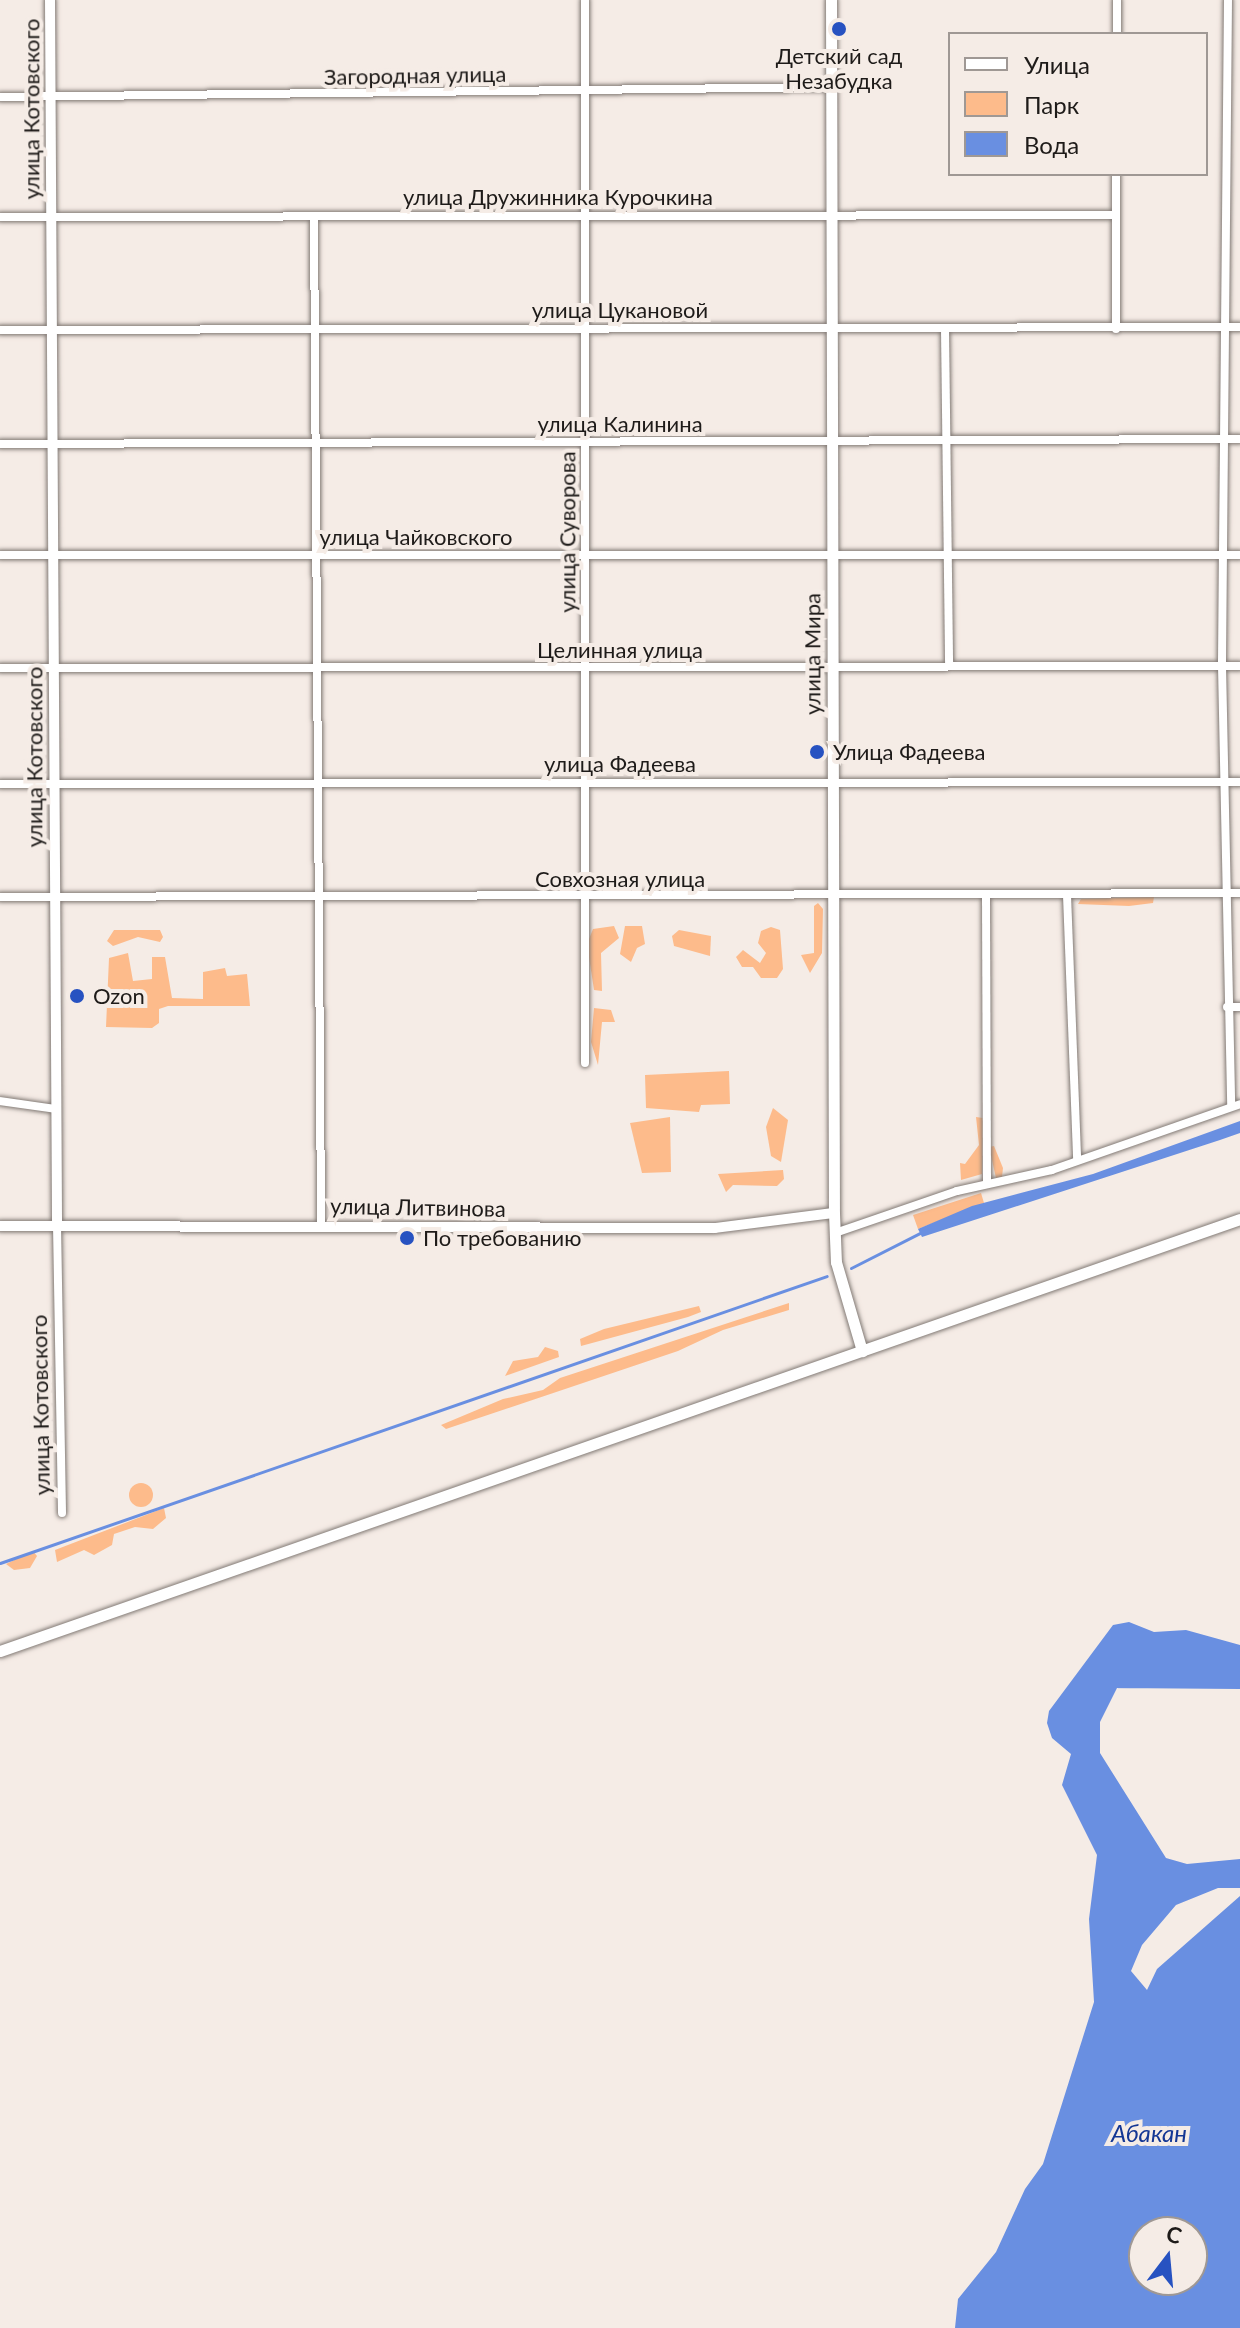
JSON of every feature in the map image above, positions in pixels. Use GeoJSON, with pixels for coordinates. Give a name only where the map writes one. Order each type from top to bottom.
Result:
{"type":"FeatureCollection","features":[{"type":"Feature","properties":{"kind":"main road","name":"улица Мира"},"geometry":{"type":"LineString","coordinates":[[831,0],[834,1213],[844,1298],[862,1351]]}},
{"type":"Feature","properties":{"kind":"main road"},"geometry":{"type":"LineString","coordinates":[[0,1651],[1240,1219]]}},
{"type":"Feature","properties":{"kind":"street","name":"улица Котовского"},"geometry":{"type":"LineString","coordinates":[[50,0],[56,1109],[62,1513]]}},
{"type":"Feature","properties":{"kind":"street","name":"улица Суворова"},"geometry":{"type":"LineString","coordinates":[[585,0],[589,898],[585,1063]]}},
{"type":"Feature","properties":{"kind":"street"},"geometry":{"type":"LineString","coordinates":[[1117,0],[1117,32]]}},
{"type":"Feature","properties":{"kind":"street"},"geometry":{"type":"LineString","coordinates":[[835,1233],[987,1183],[1077,1160],[1236,1105],[1227,1007],[1223,893],[1228,0]]}},
{"type":"Feature","properties":{"kind":"street","name":"Загородная улица"},"geometry":{"type":"LineString","coordinates":[[0,97],[830,87]]}},
{"type":"Feature","properties":{"kind":"street"},"geometry":{"type":"LineString","coordinates":[[1116,176],[1116,329]]}},
{"type":"Feature","properties":{"kind":"street","name":"улица Дружинника Курочкина"},"geometry":{"type":"LineString","coordinates":[[0,217],[586,213],[1116,215]]}},
{"type":"Feature","properties":{"kind":"street"},"geometry":{"type":"LineString","coordinates":[[314,217],[321,1226]]}},
{"type":"Feature","properties":{"kind":"street","name":"улица Цукановой"},"geometry":{"type":"LineString","coordinates":[[0,330],[1240,327]]}},
{"type":"Feature","properties":{"kind":"street"},"geometry":{"type":"LineString","coordinates":[[945,329],[949,666]]}},
{"type":"Feature","properties":{"kind":"street","name":"улица Калинина"},"geometry":{"type":"LineString","coordinates":[[0,444],[1240,439]]}},
{"type":"Feature","properties":{"kind":"street","name":"улица Чайковского"},"geometry":{"type":"LineString","coordinates":[[0,555],[1240,555]]}},
{"type":"Feature","properties":{"kind":"street","name":"Целинная улица"},"geometry":{"type":"LineString","coordinates":[[0,668],[1240,666]]}},
{"type":"Feature","properties":{"kind":"street","name":"улица Фадеева"},"geometry":{"type":"LineString","coordinates":[[0,784],[1240,782]]}},
{"type":"Feature","properties":{"kind":"street","name":"Совхозная улица"},"geometry":{"type":"LineString","coordinates":[[0,897],[589,898],[1240,893]]}},
{"type":"Feature","properties":{"kind":"street"},"geometry":{"type":"LineString","coordinates":[[1067,895],[1077,1160]]}},
{"type":"Feature","properties":{"kind":"street"},"geometry":{"type":"LineString","coordinates":[[986,896],[987,1183]]}},
{"type":"Feature","properties":{"kind":"street"},"geometry":{"type":"LineString","coordinates":[[1227,1007],[1240,1007]]}},
{"type":"Feature","properties":{"kind":"street"},"geometry":{"type":"LineString","coordinates":[[0,1101],[56,1109]]}},
{"type":"Feature","properties":{"kind":"street","name":"улица Литвинова"},"geometry":{"type":"LineString","coordinates":[[0,1226],[715,1228],[834,1213]]}},
{"type":"Feature","properties":{"kind":"green space"},"geometry":{"type":"Polygon","coordinates":[[[1154,897],[1153,903],[1129,906],[1078,904],[1081,899],[1154,897]]]}},
{"type":"Feature","properties":{"kind":"green space"},"geometry":{"type":"Polygon","coordinates":[[[818,903],[823,909],[822,953],[810,973],[801,955],[814,953],[814,906],[818,903]]]}},
{"type":"Feature","properties":{"kind":"green space"},"geometry":{"type":"Polygon","coordinates":[[[614,926],[619,938],[601,953],[602,991],[594,990],[587,944],[593,929],[614,926]]]}},
{"type":"Feature","properties":{"kind":"green space"},"geometry":{"type":"Polygon","coordinates":[[[625,926],[642,926],[645,944],[637,948],[631,962],[620,954],[625,926]]]}},
{"type":"Feature","properties":{"kind":"green space"},"geometry":{"type":"Polygon","coordinates":[[[771,927],[780,930],[783,969],[777,978],[761,978],[753,967],[742,967],[736,957],[743,950],[760,963],[766,953],[758,943],[761,931],[771,927]]]}},
{"type":"Feature","properties":{"kind":"green space"},"geometry":{"type":"Polygon","coordinates":[[[114,930],[160,930],[163,937],[160,942],[138,937],[113,946],[107,941],[114,930]]]}},
{"type":"Feature","properties":{"kind":"green space"},"geometry":{"type":"Polygon","coordinates":[[[679,930],[711,936],[710,956],[674,946],[672,936],[679,930]]]}},
{"type":"Feature","properties":{"kind":"green space"},"geometry":{"type":"Polygon","coordinates":[[[128,953],[133,981],[152,979],[152,957],[165,957],[172,998],[203,999],[203,972],[225,968],[227,976],[247,974],[250,1006],[168,1006],[159,1009],[159,1023],[152,1028],[106,1027],[109,958],[128,953]]]}},
{"type":"Feature","properties":{"kind":"green space"},"geometry":{"type":"Polygon","coordinates":[[[594,1008],[611,1010],[615,1022],[602,1022],[598,1065],[591,1042],[594,1008]]]}},
{"type":"Feature","properties":{"kind":"green space"},"geometry":{"type":"Polygon","coordinates":[[[729,1071],[730,1104],[701,1105],[699,1112],[646,1108],[645,1075],[729,1071]]]}},
{"type":"Feature","properties":{"kind":"green space"},"geometry":{"type":"Polygon","coordinates":[[[773,1108],[788,1120],[781,1162],[771,1156],[766,1127],[773,1108]]]}},
{"type":"Feature","properties":{"kind":"green space"},"geometry":{"type":"Polygon","coordinates":[[[670,1117],[671,1172],[642,1173],[630,1123],[670,1117]]]}},
{"type":"Feature","properties":{"kind":"green space"},"geometry":{"type":"Polygon","coordinates":[[[976,1117],[983,1118],[982,1174],[961,1180],[960,1163],[965,1164],[979,1145],[976,1117]]]}},
{"type":"Feature","properties":{"kind":"green space"},"geometry":{"type":"Polygon","coordinates":[[[994,1146],[1003,1168],[1002,1177],[996,1178],[989,1147],[994,1146]]]}},
{"type":"Feature","properties":{"kind":"green space"},"geometry":{"type":"Polygon","coordinates":[[[783,1170],[784,1179],[777,1186],[733,1185],[726,1192],[718,1174],[783,1170]]]}},
{"type":"Feature","properties":{"kind":"green space"},"geometry":{"type":"Polygon","coordinates":[[[981,1193],[984,1203],[918,1229],[913,1215],[981,1193]]]}},
{"type":"Feature","properties":{"kind":"green space"},"geometry":{"type":"Polygon","coordinates":[[[567,1234],[567,1244],[555,1250],[512,1249],[507,1242],[513,1235],[567,1234]]]}},
{"type":"Feature","properties":{"kind":"green space"},"geometry":{"type":"Polygon","coordinates":[[[789,1303],[789,1310],[723,1330],[678,1351],[446,1429],[441,1425],[503,1399],[543,1390],[560,1378],[789,1303]]]}},
{"type":"Feature","properties":{"kind":"green space"},"geometry":{"type":"Polygon","coordinates":[[[699,1306],[701,1312],[688,1317],[581,1346],[580,1339],[604,1329],[699,1306]]]}},
{"type":"Feature","properties":{"kind":"green space"},"geometry":{"type":"Polygon","coordinates":[[[545,1347],[558,1351],[559,1357],[505,1376],[513,1361],[538,1357],[545,1347]]]}},
{"type":"Feature","properties":{"kind":"green space"},"geometry":{"type":"Polygon","coordinates":[[[141,1483],[149,1487],[153,1495],[149,1503],[141,1507],[133,1503],[129,1495],[133,1487],[141,1483]]]}},
{"type":"Feature","properties":{"kind":"green space"},"geometry":{"type":"Polygon","coordinates":[[[164,1508],[166,1518],[153,1529],[135,1527],[114,1534],[112,1545],[94,1555],[84,1550],[57,1562],[55,1550],[164,1508]]]}},
{"type":"Feature","properties":{"kind":"green space"},"geometry":{"type":"Polygon","coordinates":[[[33,1551],[37,1556],[30,1568],[14,1570],[6,1564],[33,1551]]]}},
{"type":"Feature","properties":{"kind":"water"},"geometry":{"type":"Polygon","coordinates":[[[1240,1121],[1240,1133],[1220,1140],[922,1237],[918,1229],[972,1206],[1093,1174],[1240,1121]]]}},
{"type":"Feature","properties":{"kind":"water","name":"Абакан"},"geometry":{"type":"Polygon","coordinates":[[[1129,1622],[1154,1632],[1186,1630],[1240,1645],[1240,1689],[1117,1688],[1100,1722],[1100,1753],[1166,1858],[1187,1864],[1240,1859],[1240,1888],[1218,1888],[1176,1905],[1142,1945],[1131,1971],[1147,1990],[1157,1969],[1240,1896],[1240,2328],[955,2328],[958,2299],[996,2252],[1025,2189],[1043,2164],[1094,2002],[1089,1919],[1097,1855],[1062,1785],[1071,1754],[1052,1738],[1047,1723],[1049,1711],[1113,1625],[1129,1622]]]}},
{"type":"Feature","properties":{"kind":"waterway"},"geometry":{"type":"LineString","coordinates":[[851,1268],[920,1233]]}},
{"type":"Feature","properties":{"kind":"waterway"},"geometry":{"type":"LineString","coordinates":[[0,1563],[827,1276]]}},
{"type":"Feature","properties":{"kind":"place","name":"Детский сад Незабудка"},"geometry":{"type":"Point","coordinates":[839,29]}},
{"type":"Feature","properties":{"kind":"place","name":"Улица Фадеева"},"geometry":{"type":"Point","coordinates":[817,752]}},
{"type":"Feature","properties":{"kind":"place","name":"Ozon"},"geometry":{"type":"Point","coordinates":[77,996]}},
{"type":"Feature","properties":{"kind":"place","name":"По требованию"},"geometry":{"type":"Point","coordinates":[407,1238]}}]}
